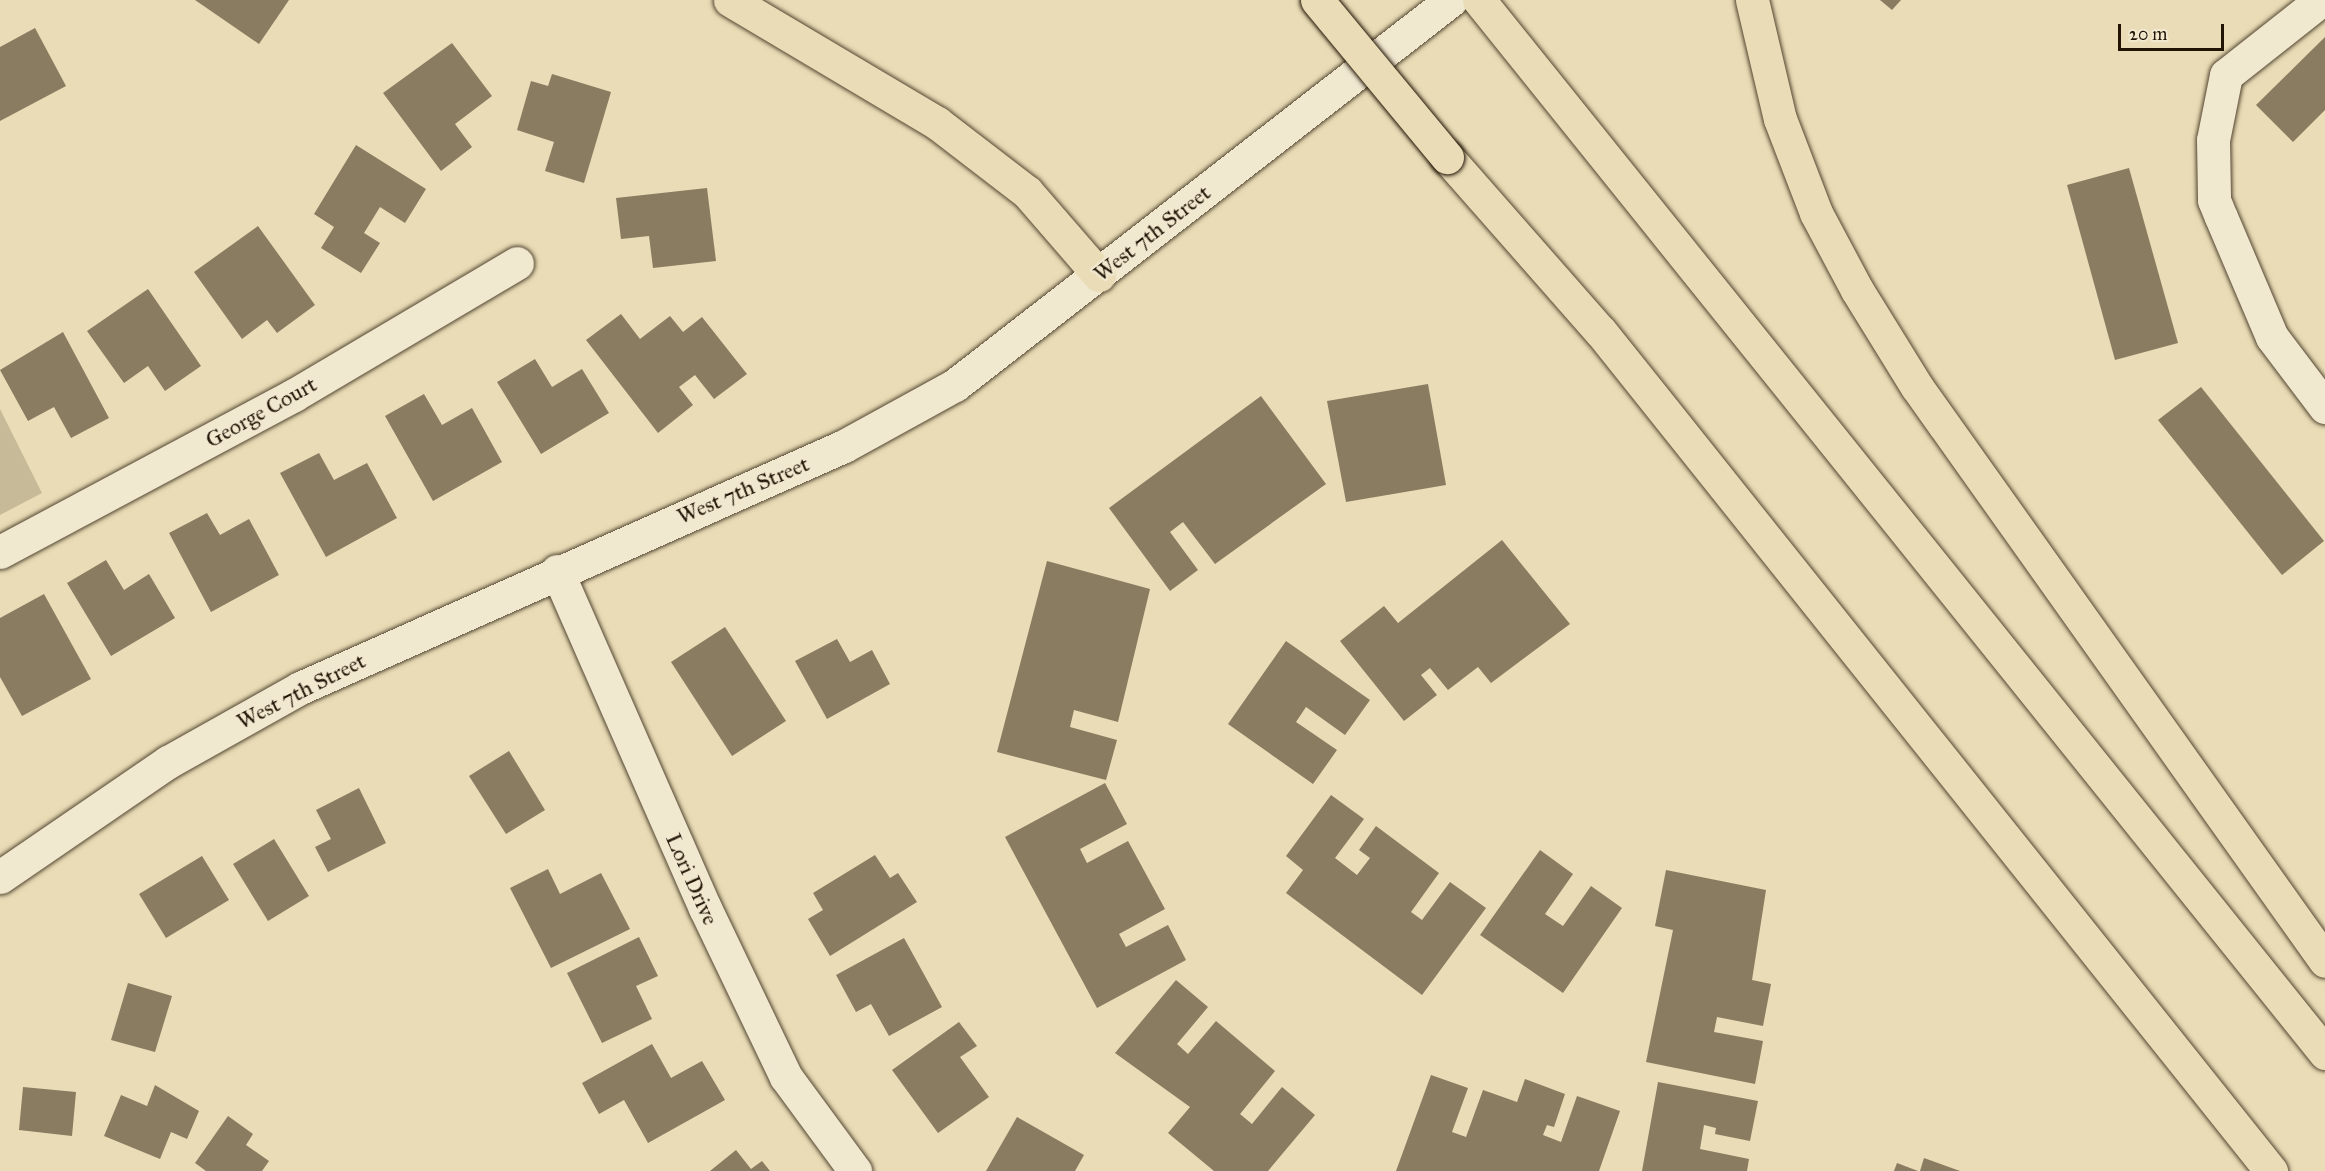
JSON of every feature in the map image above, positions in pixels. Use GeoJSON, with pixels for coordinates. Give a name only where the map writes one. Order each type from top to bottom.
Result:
{"type":"FeatureCollection","features":[{"type":"Feature","properties":{"kind":"highway"},"geometry":{"type":"LineString","coordinates":[[730,0],[937,123],[1027,192],[1099,274]]}},
{"type":"Feature","properties":{"kind":"highway"},"geometry":{"type":"LineString","coordinates":[[1317,0],[1447,157],[1601,332],[2271,1171]]}},
{"type":"Feature","properties":{"kind":"highway"},"geometry":{"type":"LineString","coordinates":[[1479,0],[2325,1053]]}},
{"type":"Feature","properties":{"kind":"highway"},"geometry":{"type":"LineString","coordinates":[[1752,0],[1780,119],[1816,213],[1857,290],[1917,387],[2325,961]]}},
{"type":"Feature","properties":{"kind":"street"},"geometry":{"type":"LineString","coordinates":[[2321,0],[2226,75],[2213,140],[2214,200],[2221,217],[2272,337],[2325,407]]}},
{"type":"Feature","properties":{"kind":"street","name":"West 7th Street"},"geometry":{"type":"LineString","coordinates":[[4,867],[168,762],[300,688],[557,571],[844,446],[955,385],[1441,8]]}},
{"type":"Feature","properties":{"kind":"street","name":"George Court"},"geometry":{"type":"LineString","coordinates":[[0,552],[294,395],[517,263]]}},
{"type":"Feature","properties":{"kind":"street","name":"Lori Drive"},"geometry":{"type":"LineString","coordinates":[[557,571],[705,908],[786,1077],[855,1171]]}},
{"type":"Feature","properties":{"kind":"shaded area"},"geometry":{"type":"Polygon","coordinates":[[[0,409],[42,493],[0,515],[0,409]]]}},
{"type":"Feature","properties":{"kind":"building"},"geometry":{"type":"Polygon","coordinates":[[[195,0],[289,0],[259,44],[195,0]]]}},
{"type":"Feature","properties":{"kind":"building"},"geometry":{"type":"Polygon","coordinates":[[[1880,0],[1901,0],[1892,10],[1880,0]]]}},
{"type":"Feature","properties":{"kind":"building"},"geometry":{"type":"Polygon","coordinates":[[[35,28],[66,86],[0,121],[0,47],[35,28]]]}},
{"type":"Feature","properties":{"kind":"building"},"geometry":{"type":"Polygon","coordinates":[[[2325,37],[2325,110],[2293,142],[2256,105],[2325,37]]]}},
{"type":"Feature","properties":{"kind":"building"},"geometry":{"type":"Polygon","coordinates":[[[452,43],[492,96],[455,124],[472,147],[441,171],[383,93],[452,43]]]}},
{"type":"Feature","properties":{"kind":"building"},"geometry":{"type":"Polygon","coordinates":[[[552,74],[611,92],[584,183],[545,171],[554,142],[517,130],[531,81],[548,86],[552,74]]]}},
{"type":"Feature","properties":{"kind":"building"},"geometry":{"type":"Polygon","coordinates":[[[356,145],[426,189],[405,223],[380,207],[364,233],[380,243],[361,273],[321,248],[334,227],[314,214],[356,145]]]}},
{"type":"Feature","properties":{"kind":"building"},"geometry":{"type":"Polygon","coordinates":[[[2129,168],[2178,343],[2115,360],[2067,185],[2129,168]]]}},
{"type":"Feature","properties":{"kind":"building"},"geometry":{"type":"Polygon","coordinates":[[[707,188],[716,261],[653,268],[649,236],[621,239],[616,198],[707,188]]]}},
{"type":"Feature","properties":{"kind":"building"},"geometry":{"type":"Polygon","coordinates":[[[258,226],[315,305],[277,333],[267,320],[242,339],[194,272],[258,226]]]}},
{"type":"Feature","properties":{"kind":"building"},"geometry":{"type":"Polygon","coordinates":[[[148,289],[201,366],[165,391],[148,366],[124,383],[87,331],[148,289]]]}},
{"type":"Feature","properties":{"kind":"building"},"geometry":{"type":"Polygon","coordinates":[[[621,314],[640,339],[670,316],[683,332],[702,317],[747,374],[714,399],[695,375],[679,387],[693,405],[658,433],[586,340],[621,314]]]}},
{"type":"Feature","properties":{"kind":"building"},"geometry":{"type":"Polygon","coordinates":[[[63,332],[109,418],[71,438],[54,407],[28,421],[0,370],[63,332]]]}},
{"type":"Feature","properties":{"kind":"building"},"geometry":{"type":"Polygon","coordinates":[[[535,359],[552,387],[582,369],[609,413],[541,454],[497,382],[535,359]]]}},
{"type":"Feature","properties":{"kind":"building"},"geometry":{"type":"Polygon","coordinates":[[[1428,384],[1446,485],[1346,502],[1327,401],[1428,384]]]}},
{"type":"Feature","properties":{"kind":"building"},"geometry":{"type":"Polygon","coordinates":[[[2201,387],[2324,541],[2282,575],[2158,420],[2201,387]]]}},
{"type":"Feature","properties":{"kind":"building"},"geometry":{"type":"Polygon","coordinates":[[[424,394],[442,425],[472,408],[502,462],[433,501],[385,416],[424,394]]]}},
{"type":"Feature","properties":{"kind":"building"},"geometry":{"type":"Polygon","coordinates":[[[1261,396],[1326,484],[1215,564],[1183,522],[1170,532],[1198,570],[1170,591],[1109,508],[1261,396]]]}},
{"type":"Feature","properties":{"kind":"building"},"geometry":{"type":"Polygon","coordinates":[[[319,453],[334,480],[367,463],[397,518],[326,557],[280,473],[319,453]]]}},
{"type":"Feature","properties":{"kind":"building"},"geometry":{"type":"Polygon","coordinates":[[[207,513],[220,535],[249,519],[279,575],[211,612],[169,533],[207,513]]]}},
{"type":"Feature","properties":{"kind":"building"},"geometry":{"type":"Polygon","coordinates":[[[1502,540],[1570,624],[1491,683],[1478,667],[1448,690],[1430,668],[1421,675],[1437,695],[1404,721],[1340,641],[1384,606],[1398,623],[1502,540]]]}},
{"type":"Feature","properties":{"kind":"building"},"geometry":{"type":"Polygon","coordinates":[[[106,560],[124,590],[149,574],[175,618],[111,656],[67,583],[106,560]]]}},
{"type":"Feature","properties":{"kind":"building"},"geometry":{"type":"Polygon","coordinates":[[[1047,561],[1150,589],[1118,722],[1074,710],[1070,727],[1117,740],[1106,780],[997,752],[1047,561]]]}},
{"type":"Feature","properties":{"kind":"building"},"geometry":{"type":"Polygon","coordinates":[[[44,594],[91,679],[22,716],[0,677],[0,618],[44,594]]]}},
{"type":"Feature","properties":{"kind":"building"},"geometry":{"type":"Polygon","coordinates":[[[725,627],[786,721],[732,756],[671,662],[725,627]]]}},
{"type":"Feature","properties":{"kind":"building"},"geometry":{"type":"Polygon","coordinates":[[[837,639],[850,662],[872,650],[890,684],[827,719],[795,661],[837,639]]]}},
{"type":"Feature","properties":{"kind":"building"},"geometry":{"type":"Polygon","coordinates":[[[1286,641],[1370,700],[1345,735],[1306,707],[1296,722],[1337,750],[1313,784],[1228,724],[1286,641]]]}},
{"type":"Feature","properties":{"kind":"building"},"geometry":{"type":"Polygon","coordinates":[[[509,751],[545,810],[506,834],[469,776],[509,751]]]}},
{"type":"Feature","properties":{"kind":"building"},"geometry":{"type":"Polygon","coordinates":[[[1105,783],[1127,824],[1080,849],[1087,863],[1128,841],[1165,909],[1119,934],[1126,947],[1168,925],[1186,960],[1097,1008],[1005,837],[1105,783]]]}},
{"type":"Feature","properties":{"kind":"building"},"geometry":{"type":"Polygon","coordinates":[[[359,788],[386,843],[328,872],[315,847],[331,839],[316,810],[359,788]]]}},
{"type":"Feature","properties":{"kind":"building"},"geometry":{"type":"Polygon","coordinates":[[[1331,795],[1364,819],[1335,858],[1357,875],[1370,858],[1359,850],[1376,826],[1439,873],[1411,912],[1422,920],[1450,882],[1486,908],[1422,995],[1286,893],[1303,870],[1286,856],[1331,795]]]}},
{"type":"Feature","properties":{"kind":"building"},"geometry":{"type":"Polygon","coordinates":[[[274,839],[309,896],[268,921],[233,864],[274,839]]]}},
{"type":"Feature","properties":{"kind":"building"},"geometry":{"type":"Polygon","coordinates":[[[1540,850],[1573,874],[1545,914],[1563,926],[1591,886],[1622,908],[1563,993],[1480,935],[1540,850]]]}},
{"type":"Feature","properties":{"kind":"building"},"geometry":{"type":"Polygon","coordinates":[[[875,855],[890,878],[898,873],[917,902],[830,956],[808,919],[823,910],[813,893],[875,855]]]}},
{"type":"Feature","properties":{"kind":"building"},"geometry":{"type":"Polygon","coordinates":[[[202,856],[229,900],[166,938],[139,894],[202,856]]]}},
{"type":"Feature","properties":{"kind":"building"},"geometry":{"type":"Polygon","coordinates":[[[548,869],[560,894],[601,873],[630,929],[551,968],[510,888],[548,869]]]}},
{"type":"Feature","properties":{"kind":"building"},"geometry":{"type":"Polygon","coordinates":[[[1666,870],[1766,890],[1752,980],[1771,984],[1763,1026],[1717,1017],[1714,1032],[1763,1041],[1755,1084],[1646,1062],[1673,930],[1655,926],[1666,870]]]}},
{"type":"Feature","properties":{"kind":"building"},"geometry":{"type":"Polygon","coordinates":[[[639,937],[658,976],[636,986],[652,1019],[602,1043],[567,973],[639,937]]]}},
{"type":"Feature","properties":{"kind":"building"},"geometry":{"type":"Polygon","coordinates":[[[904,938],[942,1007],[889,1036],[871,1004],[856,1012],[836,975],[904,938]]]}},
{"type":"Feature","properties":{"kind":"building"},"geometry":{"type":"Polygon","coordinates":[[[1176,980],[1208,1007],[1177,1044],[1188,1054],[1216,1021],[1275,1071],[1240,1114],[1252,1124],[1282,1087],[1315,1115],[1268,1171],[1214,1171],[1168,1133],[1190,1107],[1115,1053],[1176,980]]]}},
{"type":"Feature","properties":{"kind":"building"},"geometry":{"type":"Polygon","coordinates":[[[128,983],[172,996],[155,1052],[111,1040],[128,983]]]}},
{"type":"Feature","properties":{"kind":"building"},"geometry":{"type":"Polygon","coordinates":[[[959,1022],[977,1046],[960,1057],[989,1097],[938,1133],[892,1070],[959,1022]]]}},
{"type":"Feature","properties":{"kind":"building"},"geometry":{"type":"Polygon","coordinates":[[[652,1044],[671,1078],[702,1061],[725,1100],[648,1143],[624,1100],[599,1114],[582,1083],[652,1044]]]}},
{"type":"Feature","properties":{"kind":"building"},"geometry":{"type":"Polygon","coordinates":[[[1431,1075],[1468,1088],[1452,1132],[1466,1137],[1483,1090],[1517,1102],[1525,1079],[1565,1094],[1554,1127],[1547,1125],[1543,1135],[1561,1142],[1577,1096],[1620,1111],[1599,1171],[1396,1171],[1431,1075]]]}},
{"type":"Feature","properties":{"kind":"building"},"geometry":{"type":"Polygon","coordinates":[[[1658,1082],[1758,1101],[1750,1141],[1715,1134],[1716,1128],[1704,1125],[1700,1149],[1749,1159],[1747,1171],[1642,1171],[1658,1082]]]}},
{"type":"Feature","properties":{"kind":"building"},"geometry":{"type":"Polygon","coordinates":[[[155,1085],[199,1111],[187,1139],[171,1132],[160,1159],[104,1136],[121,1095],[147,1106],[155,1085]]]}},
{"type":"Feature","properties":{"kind":"building"},"geometry":{"type":"Polygon","coordinates":[[[23,1087],[76,1092],[72,1136],[19,1130],[23,1087]]]}},
{"type":"Feature","properties":{"kind":"building"},"geometry":{"type":"Polygon","coordinates":[[[228,1116],[253,1134],[246,1145],[269,1161],[262,1171],[206,1171],[195,1163],[228,1116]]]}},
{"type":"Feature","properties":{"kind":"building"},"geometry":{"type":"Polygon","coordinates":[[[1017,1117],[1084,1155],[1075,1171],[986,1171],[1017,1117]]]}},
{"type":"Feature","properties":{"kind":"building"},"geometry":{"type":"Polygon","coordinates":[[[736,1150],[751,1169],[762,1161],[770,1171],[710,1171],[736,1150]]]}},
{"type":"Feature","properties":{"kind":"building"},"geometry":{"type":"Polygon","coordinates":[[[1924,1158],[1960,1171],[1920,1171],[1924,1158]]]}},
{"type":"Feature","properties":{"kind":"building"},"geometry":{"type":"Polygon","coordinates":[[[1897,1163],[1918,1171],[1894,1171],[1897,1163]]]}}]}
